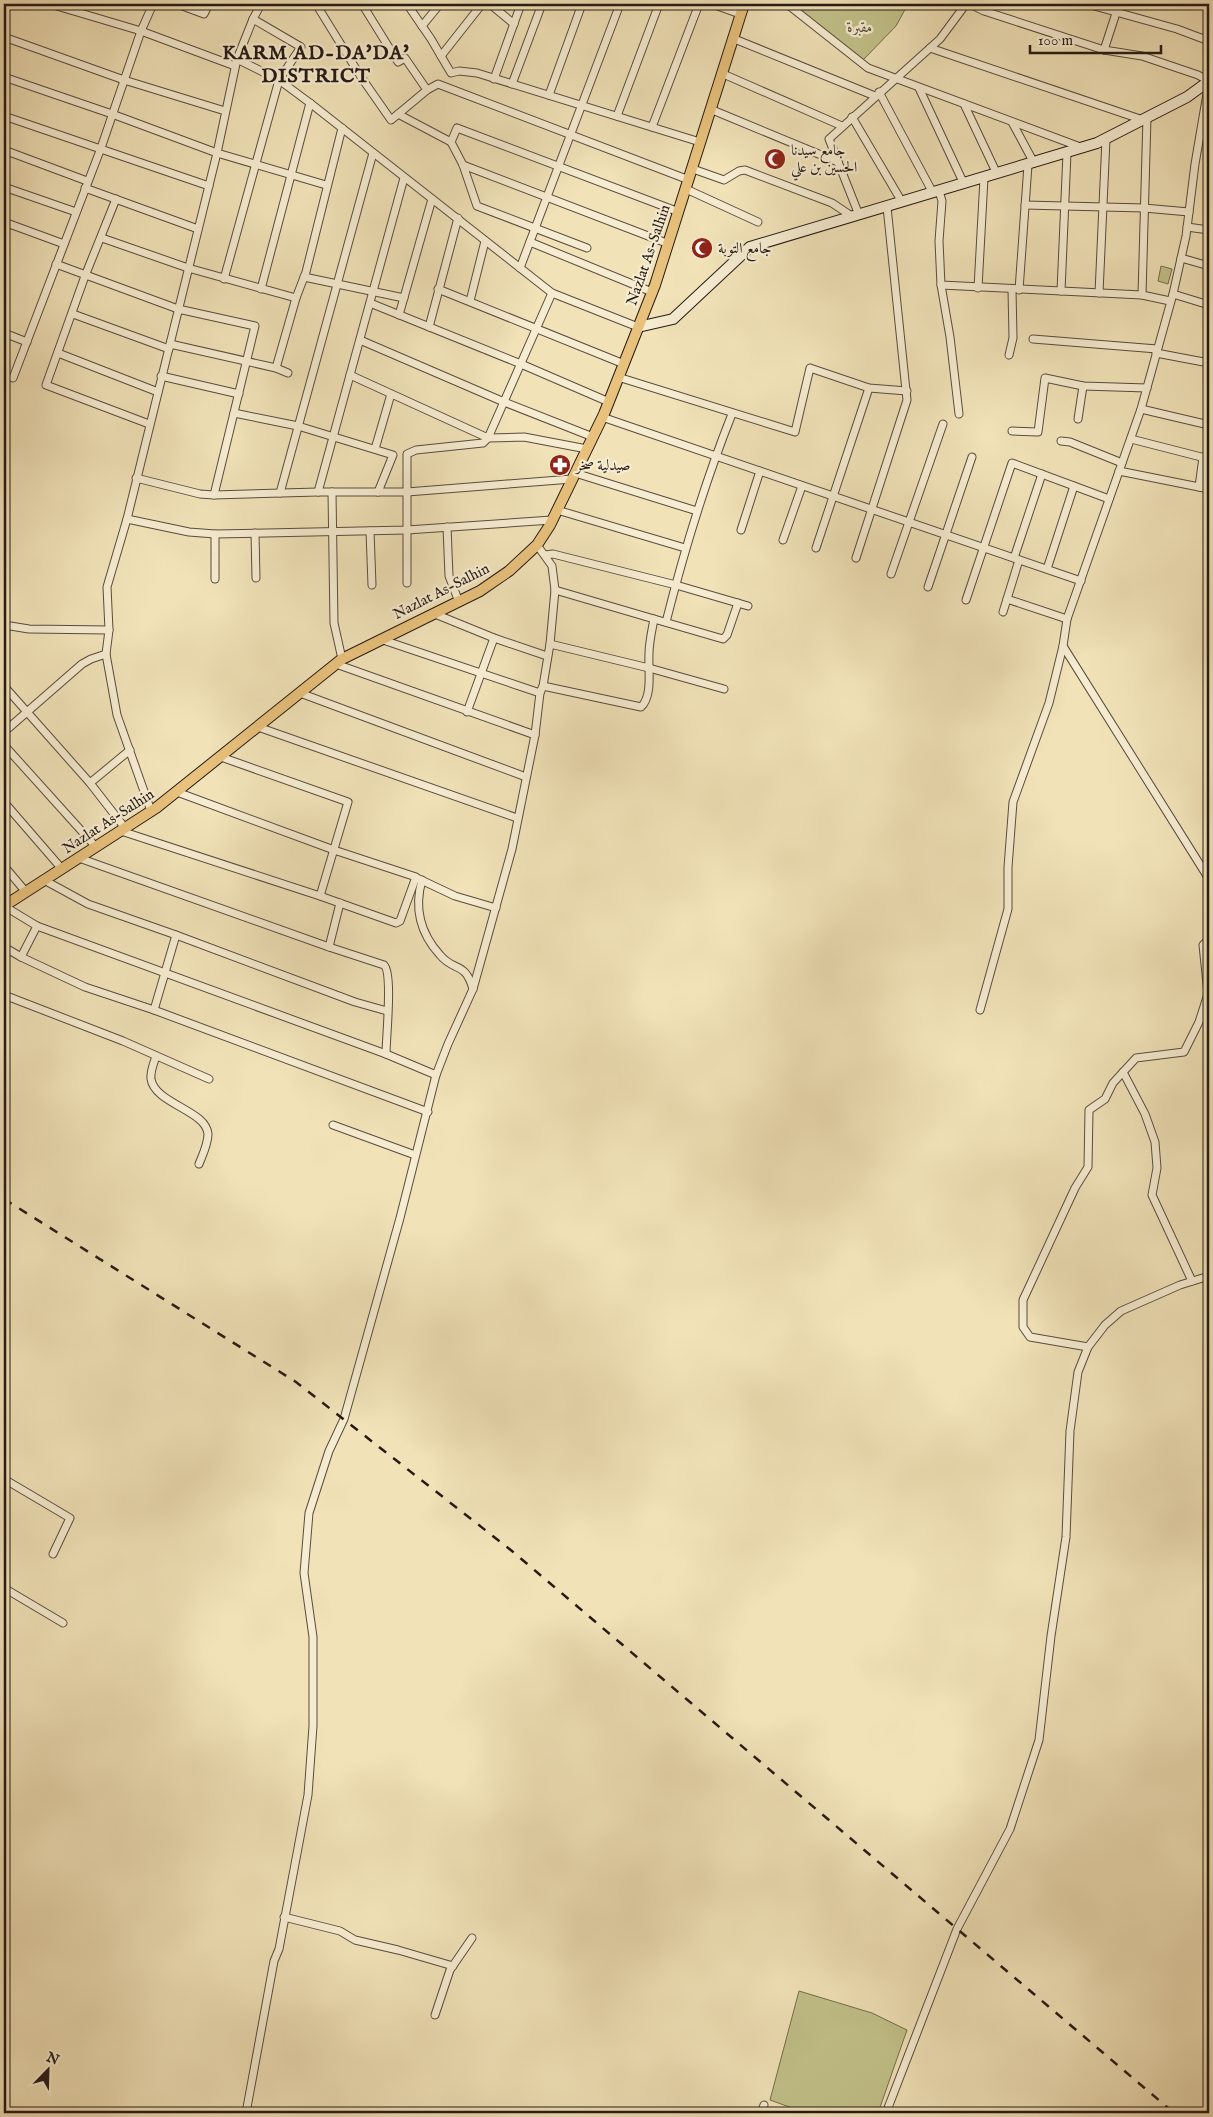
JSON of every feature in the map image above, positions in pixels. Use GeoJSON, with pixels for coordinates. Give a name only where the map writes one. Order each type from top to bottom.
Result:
{"type":"FeatureCollection","features":[{"type":"Feature","properties":{"kind":"main road","name":"Nazlat As-Salhin"},"geometry":{"type":"LineString","coordinates":[[4,906],[151,811],[177,792],[339,661],[480,590],[509,571],[537,545],[555,515],[602,417],[652,292],[693,169],[721,73],[744,4]]}},
{"type":"Feature","properties":{"kind":"street"},"geometry":{"type":"LineString","coordinates":[[50,4],[236,62],[279,80],[552,293],[638,327],[673,319],[750,247],[1083,148],[1106,139],[1187,97],[1209,81]]}},
{"type":"Feature","properties":{"kind":"street"},"geometry":{"type":"LineString","coordinates":[[13,378],[101,148],[141,31],[153,4]]}},
{"type":"Feature","properties":{"kind":"street"},"geometry":{"type":"LineString","coordinates":[[177,4],[204,14],[209,4]]}},
{"type":"Feature","properties":{"kind":"street"},"geometry":{"type":"LineString","coordinates":[[151,811],[117,715],[106,654],[109,630],[107,587],[127,519],[209,186],[236,62],[261,4]]}},
{"type":"Feature","properties":{"kind":"street"},"geometry":{"type":"LineString","coordinates":[[316,4],[361,77],[391,120],[427,90],[438,84],[687,185],[758,222]]}},
{"type":"Feature","properties":{"kind":"street"},"geometry":{"type":"LineString","coordinates":[[362,4],[398,62],[405,58],[427,90]]}},
{"type":"Feature","properties":{"kind":"street"},"geometry":{"type":"LineString","coordinates":[[407,4],[452,73],[459,71],[477,73],[700,142]]}},
{"type":"Feature","properties":{"kind":"street"},"geometry":{"type":"LineString","coordinates":[[422,26],[440,4]]}},
{"type":"Feature","properties":{"kind":"street"},"geometry":{"type":"LineString","coordinates":[[441,56],[482,4]]}},
{"type":"Feature","properties":{"kind":"street"},"geometry":{"type":"LineString","coordinates":[[490,4],[514,24]]}},
{"type":"Feature","properties":{"kind":"street"},"geometry":{"type":"LineString","coordinates":[[494,79],[521,4]]}},
{"type":"Feature","properties":{"kind":"street"},"geometry":{"type":"LineString","coordinates":[[512,84],[542,4]]}},
{"type":"Feature","properties":{"kind":"street"},"geometry":{"type":"LineString","coordinates":[[549,95],[582,4]]}},
{"type":"Feature","properties":{"kind":"street"},"geometry":{"type":"LineString","coordinates":[[520,268],[620,4]]}},
{"type":"Feature","properties":{"kind":"street"},"geometry":{"type":"LineString","coordinates":[[617,116],[659,4]]}},
{"type":"Feature","properties":{"kind":"street"},"geometry":{"type":"LineString","coordinates":[[652,127],[699,4]]}},
{"type":"Feature","properties":{"kind":"street"},"geometry":{"type":"LineString","coordinates":[[712,4],[740,14]]}},
{"type":"Feature","properties":{"kind":"street"},"geometry":{"type":"LineString","coordinates":[[787,4],[868,68],[1083,148]]}},
{"type":"Feature","properties":{"kind":"street"},"geometry":{"type":"LineString","coordinates":[[856,216],[829,139],[940,39],[966,4]]}},
{"type":"Feature","properties":{"kind":"street"},"geometry":{"type":"LineString","coordinates":[[970,4],[984,11],[1104,50],[1142,56],[1198,75],[1209,81]]}},
{"type":"Feature","properties":{"kind":"street"},"geometry":{"type":"LineString","coordinates":[[1087,4],[1177,29],[1209,41]]}},
{"type":"Feature","properties":{"kind":"street"},"geometry":{"type":"LineString","coordinates":[[1104,50],[1118,4]]}},
{"type":"Feature","properties":{"kind":"street"},"geometry":{"type":"LineString","coordinates":[[224,279],[279,80],[301,47],[253,19]]}},
{"type":"Feature","properties":{"kind":"street"},"geometry":{"type":"LineString","coordinates":[[4,37],[124,80],[225,111]]}},
{"type":"Feature","properties":{"kind":"street"},"geometry":{"type":"LineString","coordinates":[[732,38],[877,94],[942,201],[939,241],[940,286],[950,337],[959,414]]}},
{"type":"Feature","properties":{"kind":"street"},"geometry":{"type":"LineString","coordinates":[[930,48],[1145,119]]}},
{"type":"Feature","properties":{"kind":"street"},"geometry":{"type":"LineString","coordinates":[[721,73],[842,126]]}},
{"type":"Feature","properties":{"kind":"street"},"geometry":{"type":"LineString","coordinates":[[4,77],[112,114],[216,154],[326,185]]}},
{"type":"Feature","properties":{"kind":"street"},"geometry":{"type":"LineString","coordinates":[[980,1010],[1008,908],[1008,867],[1013,802],[1049,703],[1064,646],[1067,619],[1141,409],[1172,297],[1187,227],[1209,81]]}},
{"type":"Feature","properties":{"kind":"street"},"geometry":{"type":"LineString","coordinates":[[919,88],[964,184]]}},
{"type":"Feature","properties":{"kind":"street"},"geometry":{"type":"LineString","coordinates":[[261,289],[310,103]]}},
{"type":"Feature","properties":{"kind":"street"},"geometry":{"type":"LineString","coordinates":[[964,104],[997,174]]}},
{"type":"Feature","properties":{"kind":"street"},"geometry":{"type":"LineString","coordinates":[[710,110],[838,162]]}},
{"type":"Feature","properties":{"kind":"street"},"geometry":{"type":"LineString","coordinates":[[398,114],[451,142],[463,166],[478,206],[586,248]]}},
{"type":"Feature","properties":{"kind":"street"},"geometry":{"type":"LineString","coordinates":[[4,116],[209,186]]}},
{"type":"Feature","properties":{"kind":"street"},"geometry":{"type":"LineString","coordinates":[[852,117],[902,202]]}},
{"type":"Feature","properties":{"kind":"street"},"geometry":{"type":"LineString","coordinates":[[1142,295],[1145,119]]}},
{"type":"Feature","properties":{"kind":"street"},"geometry":{"type":"LineString","coordinates":[[1009,355],[1013,338],[1016,290],[1031,164],[1012,122]]}},
{"type":"Feature","properties":{"kind":"street"},"geometry":{"type":"LineString","coordinates":[[276,368],[304,277],[342,128]]}},
{"type":"Feature","properties":{"kind":"street"},"geometry":{"type":"LineString","coordinates":[[451,142],[457,128],[679,212]]}},
{"type":"Feature","properties":{"kind":"street"},"geometry":{"type":"LineString","coordinates":[[1099,293],[1106,139]]}},
{"type":"Feature","properties":{"kind":"street"},"geometry":{"type":"LineString","coordinates":[[4,150],[86,184],[116,199],[198,229]]}},
{"type":"Feature","properties":{"kind":"street"},"geometry":{"type":"LineString","coordinates":[[280,493],[373,153]]}},
{"type":"Feature","properties":{"kind":"street"},"geometry":{"type":"LineString","coordinates":[[1061,292],[1067,153]]}},
{"type":"Feature","properties":{"kind":"street"},"geometry":{"type":"LineString","coordinates":[[463,166],[547,196],[669,244]]}},
{"type":"Feature","properties":{"kind":"street"},"geometry":{"type":"LineString","coordinates":[[693,169],[724,180],[739,171],[745,170],[832,203],[856,216]]}},
{"type":"Feature","properties":{"kind":"street"},"geometry":{"type":"LineString","coordinates":[[318,492],[404,178]]}},
{"type":"Feature","properties":{"kind":"street"},"geometry":{"type":"LineString","coordinates":[[978,288],[984,178]]}},
{"type":"Feature","properties":{"kind":"street"},"geometry":{"type":"LineString","coordinates":[[4,187],[76,212]]}},
{"type":"Feature","properties":{"kind":"street"},"geometry":{"type":"LineString","coordinates":[[116,199],[102,238],[85,276],[46,385],[149,424]]}},
{"type":"Feature","properties":{"kind":"street"},"geometry":{"type":"LineString","coordinates":[[399,315],[432,199]]}},
{"type":"Feature","properties":{"kind":"street"},"geometry":{"type":"LineString","coordinates":[[1025,205],[1144,208],[1189,212]]}},
{"type":"Feature","properties":{"kind":"street"},"geometry":{"type":"LineString","coordinates":[[856,558],[908,400],[888,207]]}},
{"type":"Feature","properties":{"kind":"street"},"geometry":{"type":"LineString","coordinates":[[429,327],[458,218]]}},
{"type":"Feature","properties":{"kind":"street"},"geometry":{"type":"LineString","coordinates":[[4,222],[64,244]]}},
{"type":"Feature","properties":{"kind":"street"},"geometry":{"type":"LineString","coordinates":[[1187,227],[1209,230]]}},
{"type":"Feature","properties":{"kind":"street"},"geometry":{"type":"LineString","coordinates":[[102,238],[188,268],[296,298]]}},
{"type":"Feature","properties":{"kind":"street"},"geometry":{"type":"LineString","coordinates":[[470,301],[485,242]]}},
{"type":"Feature","properties":{"kind":"street"},"geometry":{"type":"LineString","coordinates":[[530,242],[652,292]]}},
{"type":"Feature","properties":{"kind":"street"},"geometry":{"type":"LineString","coordinates":[[1181,258],[1209,266]]}},
{"type":"Feature","properties":{"kind":"street"},"geometry":{"type":"LineString","coordinates":[[56,264],[178,310],[255,326],[214,495]]}},
{"type":"Feature","properties":{"kind":"street"},"geometry":{"type":"LineString","coordinates":[[304,277],[404,298]]}},
{"type":"Feature","properties":{"kind":"street"},"geometry":{"type":"LineString","coordinates":[[940,286],[1172,297],[1209,305]]}},
{"type":"Feature","properties":{"kind":"street"},"geometry":{"type":"LineString","coordinates":[[438,289],[624,364]]}},
{"type":"Feature","properties":{"kind":"street"},"geometry":{"type":"LineString","coordinates":[[407,583],[407,454],[416,450],[483,443],[488,438],[552,293]]}},
{"type":"Feature","properties":{"kind":"street"},"geometry":{"type":"LineString","coordinates":[[370,303],[521,364],[608,402]]}},
{"type":"Feature","properties":{"kind":"street"},"geometry":{"type":"LineString","coordinates":[[72,314],[169,347],[276,368],[288,373]]}},
{"type":"Feature","properties":{"kind":"street"},"geometry":{"type":"LineString","coordinates":[[4,333],[27,342]]}},
{"type":"Feature","properties":{"kind":"street"},"geometry":{"type":"LineString","coordinates":[[360,340],[504,402],[593,436]]}},
{"type":"Feature","properties":{"kind":"street"},"geometry":{"type":"LineString","coordinates":[[1033,340],[1157,351],[1209,363]]}},
{"type":"Feature","properties":{"kind":"street"},"geometry":{"type":"LineString","coordinates":[[58,353],[158,392]]}},
{"type":"Feature","properties":{"kind":"street"},"geometry":{"type":"LineString","coordinates":[[618,377],[732,414],[795,432],[810,368],[869,388],[907,391]]}},
{"type":"Feature","properties":{"kind":"street"},"geometry":{"type":"LineString","coordinates":[[161,376],[239,394]]}},
{"type":"Feature","properties":{"kind":"street"},"geometry":{"type":"LineString","coordinates":[[350,376],[488,438],[524,437],[587,448]]}},
{"type":"Feature","properties":{"kind":"street"},"geometry":{"type":"LineString","coordinates":[[1012,431],[1038,432],[1045,378],[1083,386],[1147,388]]}},
{"type":"Feature","properties":{"kind":"street"},"geometry":{"type":"LineString","coordinates":[[1078,419],[1083,386]]}},
{"type":"Feature","properties":{"kind":"street"},"geometry":{"type":"LineString","coordinates":[[816,548],[869,388]]}},
{"type":"Feature","properties":{"kind":"street"},"geometry":{"type":"LineString","coordinates":[[374,449],[391,394]]}},
{"type":"Feature","properties":{"kind":"street"},"geometry":{"type":"LineString","coordinates":[[1141,409],[1209,425]]}},
{"type":"Feature","properties":{"kind":"street"},"geometry":{"type":"LineString","coordinates":[[234,414],[298,426],[393,455],[378,492]]}},
{"type":"Feature","properties":{"kind":"street"},"geometry":{"type":"LineString","coordinates":[[666,622],[685,548],[715,456],[732,414]]}},
{"type":"Feature","properties":{"kind":"street"},"geometry":{"type":"LineString","coordinates":[[602,417],[1080,581]]}},
{"type":"Feature","properties":{"kind":"street"},"geometry":{"type":"LineString","coordinates":[[891,574],[943,424]]}},
{"type":"Feature","properties":{"kind":"street"},"geometry":{"type":"LineString","coordinates":[[1131,439],[1206,458],[1199,487]]}},
{"type":"Feature","properties":{"kind":"street"},"geometry":{"type":"LineString","coordinates":[[1060,441],[1070,442],[1121,467],[1209,489]]}},
{"type":"Feature","properties":{"kind":"street"},"geometry":{"type":"LineString","coordinates":[[928,587],[972,457]]}},
{"type":"Feature","properties":{"kind":"street"},"geometry":{"type":"LineString","coordinates":[[966,600],[1012,463],[1109,499]]}},
{"type":"Feature","properties":{"kind":"street"},"geometry":{"type":"LineString","coordinates":[[741,530],[760,471]]}},
{"type":"Feature","properties":{"kind":"street"},"geometry":{"type":"LineString","coordinates":[[1003,612],[1042,474]]}},
{"type":"Feature","properties":{"kind":"street"},"geometry":{"type":"LineString","coordinates":[[136,478],[200,494],[214,495],[407,492],[573,476],[697,511]]}},
{"type":"Feature","properties":{"kind":"street"},"geometry":{"type":"LineString","coordinates":[[783,540],[802,486]]}},
{"type":"Feature","properties":{"kind":"street"},"geometry":{"type":"LineString","coordinates":[[1047,569],[1074,486]]}},
{"type":"Feature","properties":{"kind":"street"},"geometry":{"type":"LineString","coordinates":[[332,492],[334,623],[339,661],[467,712],[535,735]]}},
{"type":"Feature","properties":{"kind":"street"},"geometry":{"type":"LineString","coordinates":[[127,519],[188,532],[216,534],[407,530],[555,515],[685,548]]}},
{"type":"Feature","properties":{"kind":"street"},"geometry":{"type":"LineString","coordinates":[[447,527],[449,576],[459,602]]}},
{"type":"Feature","properties":{"kind":"street"},"geometry":{"type":"LineString","coordinates":[[370,530],[372,585]]}},
{"type":"Feature","properties":{"kind":"street"},"geometry":{"type":"LineString","coordinates":[[254,533],[256,578]]}},
{"type":"Feature","properties":{"kind":"street"},"geometry":{"type":"LineString","coordinates":[[215,579],[216,534]]}},
{"type":"Feature","properties":{"kind":"street"},"geometry":{"type":"LineString","coordinates":[[246,2113],[255,2055],[308,1795],[313,1726],[313,1637],[304,1573],[309,1513],[329,1451],[344,1419],[400,1218],[436,1075],[474,988],[512,849],[535,735],[541,689],[550,644],[555,590],[552,566],[537,545]]}},
{"type":"Feature","properties":{"kind":"street"},"geometry":{"type":"LineString","coordinates":[[545,555],[553,554],[676,585],[748,606]]}},
{"type":"Feature","properties":{"kind":"street"},"geometry":{"type":"LineString","coordinates":[[555,590],[723,639],[727,635],[738,603]]}},
{"type":"Feature","properties":{"kind":"street"},"geometry":{"type":"LineString","coordinates":[[1007,599],[1067,619]]}},
{"type":"Feature","properties":{"kind":"street"},"geometry":{"type":"LineString","coordinates":[[435,614],[494,638],[547,656]]}},
{"type":"Feature","properties":{"kind":"street"},"geometry":{"type":"LineString","coordinates":[[380,639],[481,673],[541,689],[641,707],[645,702],[654,619]]}},
{"type":"Feature","properties":{"kind":"street"},"geometry":{"type":"LineString","coordinates":[[4,625],[29,629],[109,630]]}},
{"type":"Feature","properties":{"kind":"street"},"geometry":{"type":"LineString","coordinates":[[467,712],[494,638]]}},
{"type":"Feature","properties":{"kind":"street"},"geometry":{"type":"LineString","coordinates":[[550,644],[650,668],[724,689]]}},
{"type":"Feature","properties":{"kind":"street"},"geometry":{"type":"LineString","coordinates":[[1064,646],[1209,879]]}},
{"type":"Feature","properties":{"kind":"street"},"geometry":{"type":"LineString","coordinates":[[4,732],[82,664],[106,654]]}},
{"type":"Feature","properties":{"kind":"street"},"geometry":{"type":"LineString","coordinates":[[4,686],[90,783],[123,829],[398,922],[419,879]]}},
{"type":"Feature","properties":{"kind":"street"},"geometry":{"type":"LineString","coordinates":[[300,693],[526,777]]}},
{"type":"Feature","properties":{"kind":"street"},"geometry":{"type":"LineString","coordinates":[[258,727],[517,818]]}},
{"type":"Feature","properties":{"kind":"street"},"geometry":{"type":"LineString","coordinates":[[4,744],[96,847]]}},
{"type":"Feature","properties":{"kind":"street"},"geometry":{"type":"LineString","coordinates":[[90,783],[130,750]]}},
{"type":"Feature","properties":{"kind":"street"},"geometry":{"type":"LineString","coordinates":[[221,757],[345,799],[348,805],[320,896]]}},
{"type":"Feature","properties":{"kind":"street"},"geometry":{"type":"LineString","coordinates":[[177,792],[419,879],[455,896],[496,908]]}},
{"type":"Feature","properties":{"kind":"street"},"geometry":{"type":"LineString","coordinates":[[4,802],[62,869]]}},
{"type":"Feature","properties":{"kind":"street"},"geometry":{"type":"LineString","coordinates":[[79,858],[387,966],[390,988],[387,1011],[386,1054]]}},
{"type":"Feature","properties":{"kind":"street"},"geometry":{"type":"LineString","coordinates":[[4,866],[26,892]]}},
{"type":"Feature","properties":{"kind":"street"},"geometry":{"type":"LineString","coordinates":[[419,879],[417,908],[421,926],[440,956],[464,969],[474,988]]}},
{"type":"Feature","properties":{"kind":"street"},"geometry":{"type":"LineString","coordinates":[[44,880],[88,904],[176,934],[355,1002],[387,1011]]}},
{"type":"Feature","properties":{"kind":"street"},"geometry":{"type":"LineString","coordinates":[[329,947],[340,903]]}},
{"type":"Feature","properties":{"kind":"street"},"geometry":{"type":"LineString","coordinates":[[4,906],[37,926],[386,1054],[436,1075]]}},
{"type":"Feature","properties":{"kind":"street"},"geometry":{"type":"LineString","coordinates":[[21,957],[37,926]]}},
{"type":"Feature","properties":{"kind":"street"},"geometry":{"type":"LineString","coordinates":[[154,1010],[176,934]]}},
{"type":"Feature","properties":{"kind":"street"},"geometry":{"type":"LineString","coordinates":[[1088,1347],[1030,1337],[1023,1328],[1024,1300],[1075,1188],[1088,1167],[1089,1110],[1105,1099],[1113,1083],[1136,1058],[1184,1052],[1200,1022],[1208,994],[1203,945],[1209,939]]}},
{"type":"Feature","properties":{"kind":"street"},"geometry":{"type":"LineString","coordinates":[[4,947],[84,987],[154,1010],[428,1112]]}},
{"type":"Feature","properties":{"kind":"street"},"geometry":{"type":"LineString","coordinates":[[4,995],[86,1026],[209,1079]]}},
{"type":"Feature","properties":{"kind":"street"},"geometry":{"type":"LineString","coordinates":[[156,1056],[151,1076],[154,1088],[201,1121],[208,1131],[207,1142],[199,1164]]}},
{"type":"Feature","properties":{"kind":"street"},"geometry":{"type":"LineString","coordinates":[[1124,1072],[1145,1114],[1155,1142],[1157,1168],[1152,1195],[1192,1282]]}},
{"type":"Feature","properties":{"kind":"street"},"geometry":{"type":"LineString","coordinates":[[333,1125],[416,1155]]}},
{"type":"Feature","properties":{"kind":"street"},"geometry":{"type":"LineString","coordinates":[[886,2113],[958,1929],[1010,1829],[1039,1740],[1051,1636],[1066,1537],[1070,1431],[1078,1372],[1088,1347],[1106,1325],[1122,1311],[1209,1276]]}},
{"type":"Feature","properties":{"kind":"street"},"geometry":{"type":"LineString","coordinates":[[4,1479],[70,1518],[53,1554]]}},
{"type":"Feature","properties":{"kind":"street"},"geometry":{"type":"LineString","coordinates":[[4,1588],[63,1623]]}},
{"type":"Feature","properties":{"kind":"street"},"geometry":{"type":"LineString","coordinates":[[284,1917],[340,1931],[355,1940],[453,1966]]}},
{"type":"Feature","properties":{"kind":"street"},"geometry":{"type":"LineString","coordinates":[[436,2015],[450,1970],[472,1938]]}},
{"type":"Feature","properties":{"kind":"street"},"geometry":{"type":"LineString","coordinates":[[761,2113],[764,2105]]}},
{"type":"Feature","properties":{"kind":"green space","name":"مقبرة"},"geometry":{"type":"Polygon","coordinates":[[[792,4],[908,4],[896,26],[863,60],[792,4]]]}},
{"type":"Feature","properties":{"kind":"green space"},"geometry":{"type":"Polygon","coordinates":[[[1161,266],[1172,269],[1168,284],[1158,281],[1161,266]]]}},
{"type":"Feature","properties":{"kind":"green space"},"geometry":{"type":"Polygon","coordinates":[[[799,1991],[872,2013],[907,2030],[878,2113],[806,2113],[770,2100],[799,1991]]]}},
{"type":"Feature","properties":{"kind":"railway"},"geometry":{"type":"LineString","coordinates":[[4,1199],[296,1382],[512,1551],[1174,2113]]}},
{"type":"Feature","properties":{"kind":"place","name":"جامع سيدنا الحسين بن علي"},"geometry":{"type":"Point","coordinates":[775,159]}},
{"type":"Feature","properties":{"kind":"place","name":"جامع التوبة"},"geometry":{"type":"Point","coordinates":[702,248]}},
{"type":"Feature","properties":{"kind":"place","name":"صيدلية صخر"},"geometry":{"type":"Point","coordinates":[560,465]}},
{"type":"Feature","properties":{"kind":"district","name":"KARM AD-DA'DA' DISTRICT"},"geometry":{"type":"Point","coordinates":[316,64]}}]}
